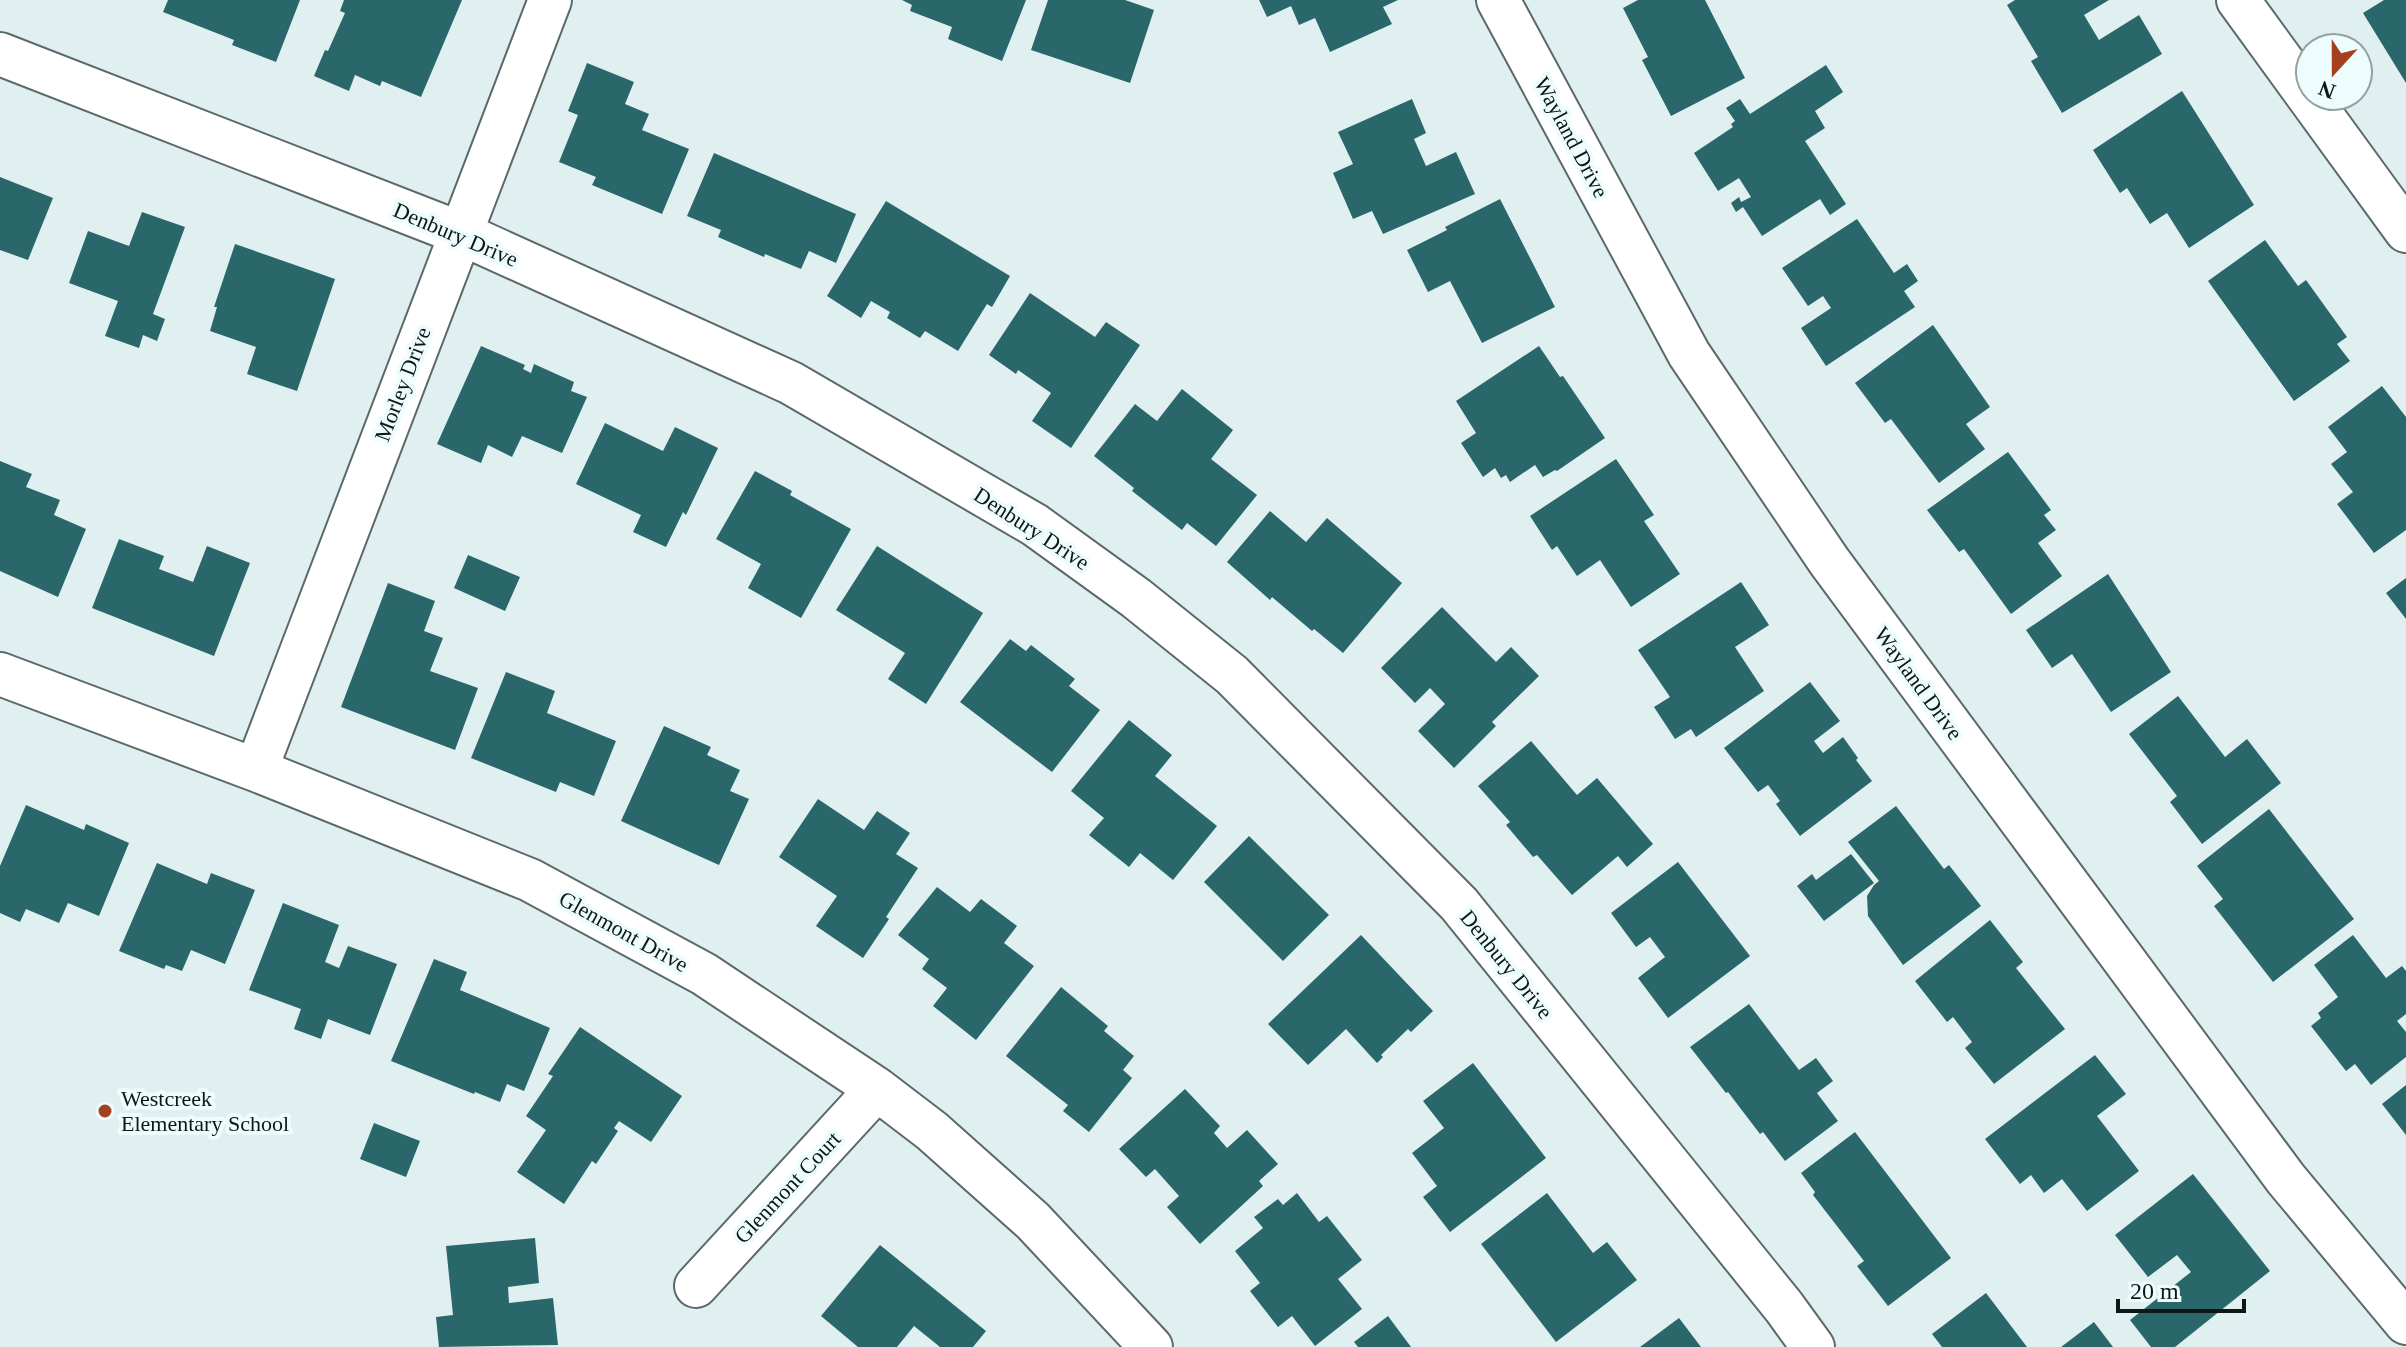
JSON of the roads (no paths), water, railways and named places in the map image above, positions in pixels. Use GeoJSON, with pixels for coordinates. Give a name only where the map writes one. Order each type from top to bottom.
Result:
{"type":"FeatureCollection","features":[{"type":"Feature","properties":{"kind":"street","name":"Morley Drive"},"geometry":{"type":"LineString","coordinates":[[256,770],[550,0]]}},
{"type":"Feature","properties":{"kind":"street","name":"Wayland Drive"},"geometry":{"type":"LineString","coordinates":[[1498,0],[1689,354],[1820,548],[2286,1179],[2406,1323]]}},
{"type":"Feature","properties":{"kind":"street"},"geometry":{"type":"LineString","coordinates":[[2238,0],[2406,231]]}},
{"type":"Feature","properties":{"kind":"street","name":"Denbury Drive"},"geometry":{"type":"LineString","coordinates":[[0,54],[460,233],[791,383],[1035,525],[1136,598],[1232,675],[1459,904],[1813,1347]]}},
{"type":"Feature","properties":{"kind":"street","name":"Glenmont Drive"},"geometry":{"type":"LineString","coordinates":[[0,674],[256,770],[530,880],[704,974],[877,1089],[932,1131],[1033,1221],[1151,1347]]}},
{"type":"Feature","properties":{"kind":"street","name":"Glenmont Court"},"geometry":{"type":"LineString","coordinates":[[696,1286],[877,1089]]}},
{"type":"Feature","properties":{"kind":"street"},"geometry":{"type":"LineString","coordinates":[[2390,1347],[2406,1340]]}},
{"type":"Feature","properties":{"kind":"place","name":"Westcreek Elementary School"},"geometry":{"type":"Point","coordinates":[105,1111]}}]}
